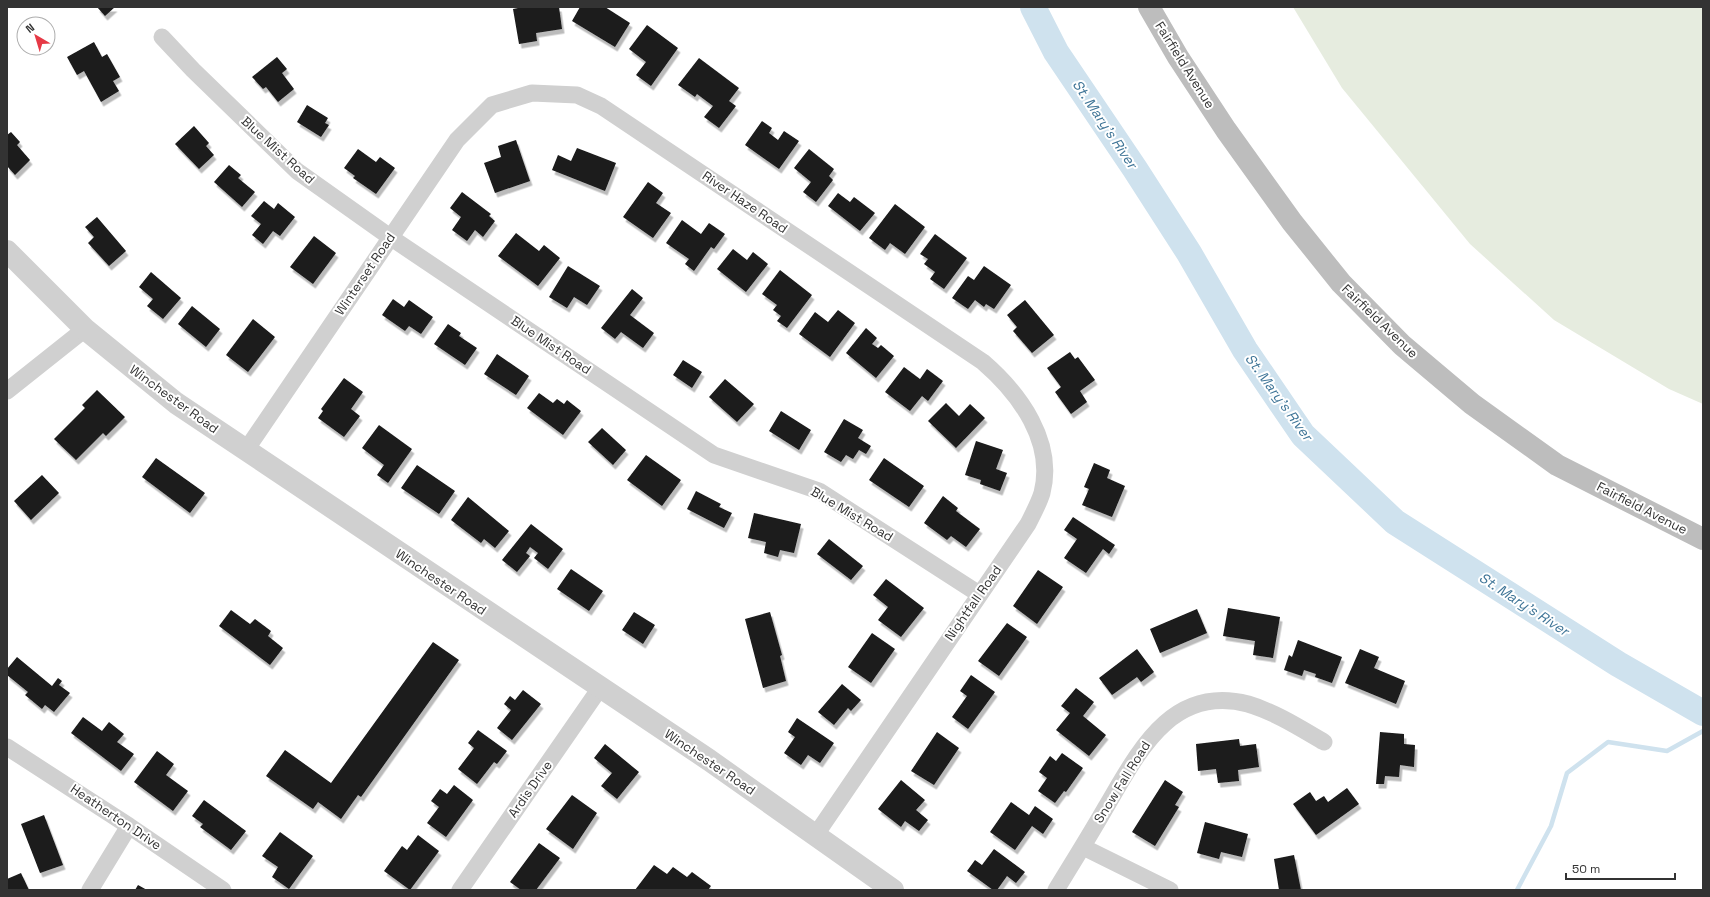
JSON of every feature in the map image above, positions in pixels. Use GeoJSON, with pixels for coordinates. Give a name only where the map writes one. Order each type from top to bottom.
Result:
{"type":"FeatureCollection","features":[{"type":"Feature","properties":{"kind":"main road","name":"Fairfield Avenue"},"geometry":{"type":"LineString","coordinates":[[1149,7],[1178,57],[1222,123],[1292,222],[1341,283],[1402,345],[1472,404],[1557,465],[1703,539]]}},
{"type":"Feature","properties":{"kind":"street","name":"Blue Mist Road"},"geometry":{"type":"LineString","coordinates":[[162,37],[193,70],[297,171],[390,237],[714,455],[819,491],[979,594]]}},
{"type":"Feature","properties":{"kind":"street","name":"River Haze Road"},"geometry":{"type":"LineString","coordinates":[[492,105],[532,92],[577,96],[601,106],[983,362]]}},
{"type":"Feature","properties":{"kind":"street","name":"Winterset Road"},"geometry":{"type":"LineString","coordinates":[[246,450],[457,140],[492,105]]}},
{"type":"Feature","properties":{"kind":"street","name":"Winchester Road"},"geometry":{"type":"LineString","coordinates":[[7,251],[85,329],[176,403],[709,760],[893,890]]}},
{"type":"Feature","properties":{"kind":"street"},"geometry":{"type":"LineString","coordinates":[[7,391],[85,329]]}},
{"type":"Feature","properties":{"kind":"street","name":"Nightfall Road"},"geometry":{"type":"LineString","coordinates":[[815,836],[1028,524],[1042,493],[1045,464],[1037,432],[1018,397],[983,362]]}},
{"type":"Feature","properties":{"kind":"street","name":"Ardis Drive"},"geometry":{"type":"LineString","coordinates":[[460,890],[600,688]]}},
{"type":"Feature","properties":{"kind":"street","name":"Snow Fall Road"},"geometry":{"type":"LineString","coordinates":[[1056,890],[1141,748],[1160,726],[1175,716],[1196,705],[1219,701],[1247,704],[1278,716],[1324,742]]}},
{"type":"Feature","properties":{"kind":"street","name":"Heatherton Drive"},"geometry":{"type":"LineString","coordinates":[[7,747],[129,826],[223,890]]}},
{"type":"Feature","properties":{"kind":"street"},"geometry":{"type":"LineString","coordinates":[[90,890],[129,826]]}},
{"type":"Feature","properties":{"kind":"street"},"geometry":{"type":"LineString","coordinates":[[1083,846],[1170,890]]}},
{"type":"Feature","properties":{"kind":"shaded area"},"geometry":{"type":"Polygon","coordinates":[[[1293,7],[1703,7],[1703,404],[1669,389],[1554,320],[1470,244],[1342,88],[1293,7]]]}},
{"type":"Feature","properties":{"kind":"building"},"geometry":{"type":"Polygon","coordinates":[[[97,7],[115,7],[105,16],[97,7]]]}},
{"type":"Feature","properties":{"kind":"building"},"geometry":{"type":"Polygon","coordinates":[[[523,7],[559,7],[562,29],[536,33],[537,41],[519,44],[513,9],[523,7]]]}},
{"type":"Feature","properties":{"kind":"building"},"geometry":{"type":"Polygon","coordinates":[[[580,7],[605,7],[630,23],[615,47],[572,21],[580,7]]]}},
{"type":"Feature","properties":{"kind":"building"},"geometry":{"type":"Polygon","coordinates":[[[647,25],[678,48],[651,86],[636,75],[646,62],[629,49],[647,25]]]}},
{"type":"Feature","properties":{"kind":"building"},"geometry":{"type":"Polygon","coordinates":[[[94,42],[102,57],[107,54],[120,77],[113,81],[119,91],[101,102],[84,71],[77,75],[67,57],[94,42]]]}},
{"type":"Feature","properties":{"kind":"building"},"geometry":{"type":"Polygon","coordinates":[[[277,57],[287,69],[282,73],[294,89],[278,102],[266,87],[263,89],[252,77],[277,57]]]}},
{"type":"Feature","properties":{"kind":"building"},"geometry":{"type":"Polygon","coordinates":[[[699,58],[739,88],[729,101],[736,106],[719,128],[704,117],[713,106],[697,94],[695,97],[678,85],[699,58]]]}},
{"type":"Feature","properties":{"kind":"building"},"geometry":{"type":"Polygon","coordinates":[[[307,105],[328,118],[325,123],[329,125],[321,137],[297,122],[307,105]]]}},
{"type":"Feature","properties":{"kind":"building"},"geometry":{"type":"Polygon","coordinates":[[[762,121],[772,128],[769,133],[778,140],[784,131],[799,141],[779,169],[745,145],[762,121]]]}},
{"type":"Feature","properties":{"kind":"building"},"geometry":{"type":"Polygon","coordinates":[[[194,126],[209,143],[206,146],[214,155],[199,169],[175,144],[194,126]]]}},
{"type":"Feature","properties":{"kind":"building"},"geometry":{"type":"Polygon","coordinates":[[[11,132],[20,142],[17,145],[30,160],[15,175],[7,166],[7,135],[11,132]]]}},
{"type":"Feature","properties":{"kind":"building"},"geometry":{"type":"Polygon","coordinates":[[[516,140],[530,181],[495,193],[484,163],[501,157],[498,146],[516,140]]]}},
{"type":"Feature","properties":{"kind":"building"},"geometry":{"type":"Polygon","coordinates":[[[577,148],[616,163],[605,191],[552,170],[558,155],[571,161],[577,148]]]}},
{"type":"Feature","properties":{"kind":"building"},"geometry":{"type":"Polygon","coordinates":[[[358,149],[376,162],[380,157],[395,168],[376,194],[353,178],[355,176],[344,168],[358,149]]]}},
{"type":"Feature","properties":{"kind":"building"},"geometry":{"type":"Polygon","coordinates":[[[809,149],[834,169],[829,176],[833,180],[816,202],[803,192],[811,182],[794,168],[809,149]]]}},
{"type":"Feature","properties":{"kind":"building"},"geometry":{"type":"Polygon","coordinates":[[[229,165],[241,175],[238,178],[255,192],[242,207],[214,182],[229,165]]]}},
{"type":"Feature","properties":{"kind":"building"},"geometry":{"type":"Polygon","coordinates":[[[648,182],[663,193],[656,203],[671,213],[653,238],[623,217],[648,182]]]}},
{"type":"Feature","properties":{"kind":"building"},"geometry":{"type":"Polygon","coordinates":[[[462,192],[491,214],[489,216],[495,221],[483,237],[475,230],[467,241],[452,230],[461,217],[450,208],[462,192]]]}},
{"type":"Feature","properties":{"kind":"building"},"geometry":{"type":"Polygon","coordinates":[[[838,193],[850,202],[854,197],[875,213],[860,231],[828,206],[838,193]]]}},
{"type":"Feature","properties":{"kind":"building"},"geometry":{"type":"Polygon","coordinates":[[[264,201],[274,209],[278,203],[295,217],[280,236],[273,231],[263,244],[252,235],[261,224],[251,216],[264,201]]]}},
{"type":"Feature","properties":{"kind":"building"},"geometry":{"type":"Polygon","coordinates":[[[895,204],[925,227],[905,254],[890,243],[885,250],[869,238],[895,204]]]}},
{"type":"Feature","properties":{"kind":"building"},"geometry":{"type":"Polygon","coordinates":[[[97,217],[126,251],[109,266],[88,243],[94,237],[85,227],[97,217]]]}},
{"type":"Feature","properties":{"kind":"building"},"geometry":{"type":"Polygon","coordinates":[[[682,220],[701,234],[709,223],[725,234],[714,249],[711,247],[694,271],[685,264],[689,259],[666,243],[682,220]]]}},
{"type":"Feature","properties":{"kind":"building"},"geometry":{"type":"Polygon","coordinates":[[[516,233],[539,251],[544,245],[560,258],[538,286],[498,256],[516,233]]]}},
{"type":"Feature","properties":{"kind":"building"},"geometry":{"type":"Polygon","coordinates":[[[935,234],[967,258],[944,289],[930,279],[935,272],[924,264],[928,259],[920,254],[935,234]]]}},
{"type":"Feature","properties":{"kind":"building"},"geometry":{"type":"Polygon","coordinates":[[[314,236],[336,253],[313,284],[290,267],[314,236]]]}},
{"type":"Feature","properties":{"kind":"building"},"geometry":{"type":"Polygon","coordinates":[[[733,249],[747,260],[753,252],[768,264],[746,292],[717,269],[733,249]]]}},
{"type":"Feature","properties":{"kind":"building"},"geometry":{"type":"Polygon","coordinates":[[[568,266],[600,286],[587,305],[574,297],[567,308],[549,297],[568,266]]]}},
{"type":"Feature","properties":{"kind":"building"},"geometry":{"type":"Polygon","coordinates":[[[984,266],[1011,285],[994,309],[986,304],[984,307],[975,300],[968,309],[952,298],[968,276],[974,280],[984,266]]]}},
{"type":"Feature","properties":{"kind":"building"},"geometry":{"type":"Polygon","coordinates":[[[780,270],[812,295],[787,328],[777,321],[781,316],[773,310],[777,305],[762,294],[780,270]]]}},
{"type":"Feature","properties":{"kind":"building"},"geometry":{"type":"Polygon","coordinates":[[[151,272],[181,298],[163,319],[147,306],[153,299],[139,287],[151,272]]]}},
{"type":"Feature","properties":{"kind":"building"},"geometry":{"type":"Polygon","coordinates":[[[632,289],[643,298],[630,315],[654,333],[643,348],[621,332],[615,339],[601,328],[632,289]]]}},
{"type":"Feature","properties":{"kind":"building"},"geometry":{"type":"Polygon","coordinates":[[[393,299],[404,307],[409,300],[433,317],[421,334],[409,326],[405,331],[382,315],[393,299]]]}},
{"type":"Feature","properties":{"kind":"building"},"geometry":{"type":"Polygon","coordinates":[[[1025,300],[1054,335],[1032,353],[1013,331],[1017,327],[1007,315],[1025,300]]]}},
{"type":"Feature","properties":{"kind":"building"},"geometry":{"type":"Polygon","coordinates":[[[192,306],[220,329],[206,347],[178,324],[192,306]]]}},
{"type":"Feature","properties":{"kind":"building"},"geometry":{"type":"Polygon","coordinates":[[[838,310],[855,323],[830,357],[799,334],[815,312],[828,322],[838,310]]]}},
{"type":"Feature","properties":{"kind":"building"},"geometry":{"type":"Polygon","coordinates":[[[253,319],[275,337],[248,372],[226,355],[253,319]]]}},
{"type":"Feature","properties":{"kind":"building"},"geometry":{"type":"Polygon","coordinates":[[[448,324],[461,333],[459,336],[477,348],[465,365],[434,344],[448,324]]]}},
{"type":"Feature","properties":{"kind":"building"},"geometry":{"type":"Polygon","coordinates":[[[866,328],[877,338],[872,344],[878,348],[881,345],[894,356],[876,378],[846,353],[866,328]]]}},
{"type":"Feature","properties":{"kind":"building"},"geometry":{"type":"Polygon","coordinates":[[[1070,352],[1075,359],[1078,357],[1095,380],[1080,391],[1087,402],[1071,414],[1055,392],[1061,387],[1047,368],[1070,352]]]}},
{"type":"Feature","properties":{"kind":"building"},"geometry":{"type":"Polygon","coordinates":[[[497,354],[529,376],[516,395],[484,374],[497,354]]]}},
{"type":"Feature","properties":{"kind":"building"},"geometry":{"type":"Polygon","coordinates":[[[683,360],[702,372],[692,388],[673,375],[683,360]]]}},
{"type":"Feature","properties":{"kind":"building"},"geometry":{"type":"Polygon","coordinates":[[[904,367],[920,379],[927,369],[943,381],[928,401],[922,396],[910,411],[885,392],[904,367]]]}},
{"type":"Feature","properties":{"kind":"building"},"geometry":{"type":"Polygon","coordinates":[[[344,378],[363,392],[351,409],[360,416],[344,437],[318,418],[323,411],[321,409],[344,378]]]}},
{"type":"Feature","properties":{"kind":"building"},"geometry":{"type":"Polygon","coordinates":[[[725,379],[754,404],[737,422],[709,397],[725,379]]]}},
{"type":"Feature","properties":{"kind":"building"},"geometry":{"type":"Polygon","coordinates":[[[97,390],[125,417],[106,436],[103,433],[76,460],[54,439],[85,408],[82,405],[97,390]]]}},
{"type":"Feature","properties":{"kind":"building"},"geometry":{"type":"Polygon","coordinates":[[[539,393],[553,403],[557,399],[564,404],[567,400],[581,411],[563,435],[527,408],[539,393]]]}},
{"type":"Feature","properties":{"kind":"building"},"geometry":{"type":"Polygon","coordinates":[[[946,403],[959,416],[970,404],[985,418],[956,448],[928,421],[946,403]]]}},
{"type":"Feature","properties":{"kind":"building"},"geometry":{"type":"Polygon","coordinates":[[[781,411],[811,430],[799,450],[769,431],[781,411]]]}},
{"type":"Feature","properties":{"kind":"building"},"geometry":{"type":"Polygon","coordinates":[[[844,419],[863,430],[858,438],[871,446],[866,454],[859,450],[853,459],[846,455],[841,462],[824,452],[844,419]]]}},
{"type":"Feature","properties":{"kind":"building"},"geometry":{"type":"Polygon","coordinates":[[[379,425],[412,449],[388,483],[377,475],[384,465],[362,448],[379,425]]]}},
{"type":"Feature","properties":{"kind":"building"},"geometry":{"type":"Polygon","coordinates":[[[602,428],[626,450],[613,465],[588,442],[602,428]]]}},
{"type":"Feature","properties":{"kind":"building"},"geometry":{"type":"Polygon","coordinates":[[[976,441],[1003,450],[996,469],[1007,473],[1000,491],[980,484],[981,480],[965,475],[976,441]]]}},
{"type":"Feature","properties":{"kind":"building"},"geometry":{"type":"Polygon","coordinates":[[[646,455],[681,480],[662,506],[627,480],[646,455]]]}},
{"type":"Feature","properties":{"kind":"building"},"geometry":{"type":"Polygon","coordinates":[[[156,458],[205,493],[190,513],[142,477],[156,458]]]}},
{"type":"Feature","properties":{"kind":"building"},"geometry":{"type":"Polygon","coordinates":[[[884,458],[924,486],[909,507],[869,480],[884,458]]]}},
{"type":"Feature","properties":{"kind":"building"},"geometry":{"type":"Polygon","coordinates":[[[1094,463],[1110,470],[1107,478],[1125,486],[1112,517],[1082,505],[1089,489],[1084,487],[1094,463]]]}},
{"type":"Feature","properties":{"kind":"building"},"geometry":{"type":"Polygon","coordinates":[[[417,465],[455,491],[439,514],[401,488],[417,465]]]}},
{"type":"Feature","properties":{"kind":"building"},"geometry":{"type":"Polygon","coordinates":[[[42,475],[59,493],[31,520],[14,501],[42,475]]]}},
{"type":"Feature","properties":{"kind":"building"},"geometry":{"type":"Polygon","coordinates":[[[696,491],[721,504],[719,507],[732,513],[724,528],[687,509],[696,491]]]}},
{"type":"Feature","properties":{"kind":"building"},"geometry":{"type":"Polygon","coordinates":[[[943,496],[958,508],[956,511],[980,529],[966,547],[951,536],[947,540],[924,523],[943,496]]]}},
{"type":"Feature","properties":{"kind":"building"},"geometry":{"type":"Polygon","coordinates":[[[468,497],[509,531],[495,548],[484,539],[481,543],[451,520],[468,497]]]}},
{"type":"Feature","properties":{"kind":"building"},"geometry":{"type":"Polygon","coordinates":[[[754,513],[801,524],[794,553],[780,550],[778,557],[764,553],[766,542],[748,538],[754,513]]]}},
{"type":"Feature","properties":{"kind":"building"},"geometry":{"type":"Polygon","coordinates":[[[1073,517],[1115,545],[1109,554],[1103,549],[1086,573],[1064,558],[1077,539],[1064,530],[1073,517]]]}},
{"type":"Feature","properties":{"kind":"building"},"geometry":{"type":"Polygon","coordinates":[[[531,524],[563,549],[548,569],[534,558],[538,553],[530,547],[526,553],[530,556],[517,572],[502,560],[531,524]]]}},
{"type":"Feature","properties":{"kind":"building"},"geometry":{"type":"Polygon","coordinates":[[[829,539],[863,566],[851,580],[817,554],[829,539]]]}},
{"type":"Feature","properties":{"kind":"building"},"geometry":{"type":"Polygon","coordinates":[[[571,569],[603,591],[589,611],[557,589],[571,569]]]}},
{"type":"Feature","properties":{"kind":"building"},"geometry":{"type":"Polygon","coordinates":[[[1038,570],[1063,587],[1037,624],[1013,606],[1038,570]]]}},
{"type":"Feature","properties":{"kind":"building"},"geometry":{"type":"Polygon","coordinates":[[[886,579],[924,608],[901,637],[878,620],[888,607],[873,595],[886,579]]]}},
{"type":"Feature","properties":{"kind":"building"},"geometry":{"type":"Polygon","coordinates":[[[1228,608],[1280,617],[1273,658],[1253,655],[1255,641],[1223,636],[1228,608]]]}},
{"type":"Feature","properties":{"kind":"building"},"geometry":{"type":"Polygon","coordinates":[[[1197,609],[1207,633],[1160,653],[1150,629],[1197,609]]]}},
{"type":"Feature","properties":{"kind":"building"},"geometry":{"type":"Polygon","coordinates":[[[231,610],[250,624],[255,619],[271,631],[268,636],[283,648],[270,665],[219,626],[231,610]]]}},
{"type":"Feature","properties":{"kind":"building"},"geometry":{"type":"Polygon","coordinates":[[[634,612],[655,625],[643,644],[622,630],[634,612]]]}},
{"type":"Feature","properties":{"kind":"building"},"geometry":{"type":"Polygon","coordinates":[[[770,612],[782,655],[780,656],[786,681],[763,688],[745,619],[770,612]]]}},
{"type":"Feature","properties":{"kind":"building"},"geometry":{"type":"Polygon","coordinates":[[[1007,623],[1027,637],[999,676],[978,661],[1007,623]]]}},
{"type":"Feature","properties":{"kind":"building"},"geometry":{"type":"Polygon","coordinates":[[[872,633],[895,649],[871,683],[848,667],[872,633]]]}},
{"type":"Feature","properties":{"kind":"building"},"geometry":{"type":"Polygon","coordinates":[[[1298,640],[1342,657],[1332,683],[1315,677],[1316,674],[1304,670],[1302,676],[1284,670],[1289,655],[1292,657],[1298,640]]]}},
{"type":"Feature","properties":{"kind":"building"},"geometry":{"type":"Polygon","coordinates":[[[433,642],[459,660],[361,797],[358,795],[341,819],[318,802],[313,809],[266,776],[285,750],[331,783],[433,642]]]}},
{"type":"Feature","properties":{"kind":"building"},"geometry":{"type":"Polygon","coordinates":[[[1137,649],[1154,672],[1141,682],[1137,677],[1112,695],[1099,678],[1137,649]]]}},
{"type":"Feature","properties":{"kind":"building"},"geometry":{"type":"Polygon","coordinates":[[[1360,649],[1379,657],[1374,668],[1405,681],[1396,704],[1345,683],[1360,649]]]}},
{"type":"Feature","properties":{"kind":"building"},"geometry":{"type":"Polygon","coordinates":[[[17,657],[52,686],[58,678],[62,681],[59,685],[70,693],[54,712],[45,705],[42,709],[25,695],[28,692],[7,675],[7,669],[17,657]]]}},
{"type":"Feature","properties":{"kind":"building"},"geometry":{"type":"Polygon","coordinates":[[[971,675],[995,692],[968,729],[952,717],[967,696],[960,691],[971,675]]]}},
{"type":"Feature","properties":{"kind":"building"},"geometry":{"type":"Polygon","coordinates":[[[842,684],[861,700],[851,711],[848,708],[834,725],[818,712],[842,684]]]}},
{"type":"Feature","properties":{"kind":"building"},"geometry":{"type":"Polygon","coordinates":[[[1076,688],[1094,702],[1083,716],[1106,735],[1089,756],[1056,730],[1070,713],[1061,706],[1076,688]]]}},
{"type":"Feature","properties":{"kind":"building"},"geometry":{"type":"Polygon","coordinates":[[[523,690],[541,704],[512,740],[497,728],[511,710],[504,704],[510,696],[515,700],[523,690]]]}},
{"type":"Feature","properties":{"kind":"building"},"geometry":{"type":"Polygon","coordinates":[[[83,717],[102,731],[109,722],[124,734],[117,742],[134,754],[121,771],[71,733],[83,717]]]}},
{"type":"Feature","properties":{"kind":"building"},"geometry":{"type":"Polygon","coordinates":[[[797,718],[834,743],[820,763],[808,755],[801,765],[784,753],[795,737],[788,732],[797,718]]]}},
{"type":"Feature","properties":{"kind":"building"},"geometry":{"type":"Polygon","coordinates":[[[478,730],[507,751],[497,764],[494,762],[477,784],[458,769],[474,748],[468,743],[478,730]]]}},
{"type":"Feature","properties":{"kind":"building"},"geometry":{"type":"Polygon","coordinates":[[[937,732],[959,748],[934,785],[911,771],[937,732]]]}},
{"type":"Feature","properties":{"kind":"building"},"geometry":{"type":"Polygon","coordinates":[[[1380,732],[1404,734],[1404,744],[1415,745],[1414,767],[1400,765],[1399,777],[1385,776],[1384,784],[1376,784],[1380,732]]]}},
{"type":"Feature","properties":{"kind":"building"},"geometry":{"type":"Polygon","coordinates":[[[1239,739],[1240,746],[1256,744],[1259,767],[1238,770],[1239,781],[1218,783],[1216,769],[1198,771],[1196,744],[1239,739]]]}},
{"type":"Feature","properties":{"kind":"building"},"geometry":{"type":"Polygon","coordinates":[[[605,744],[639,772],[617,799],[601,786],[612,773],[594,758],[605,744]]]}},
{"type":"Feature","properties":{"kind":"building"},"geometry":{"type":"Polygon","coordinates":[[[157,751],[174,764],[166,775],[188,791],[173,811],[134,782],[157,751]]]}},
{"type":"Feature","properties":{"kind":"building"},"geometry":{"type":"Polygon","coordinates":[[[1062,753],[1083,768],[1066,792],[1064,791],[1055,803],[1038,791],[1047,778],[1039,772],[1050,756],[1056,761],[1062,753]]]}},
{"type":"Feature","properties":{"kind":"building"},"geometry":{"type":"Polygon","coordinates":[[[901,780],[925,800],[916,810],[928,820],[919,831],[905,821],[901,827],[878,809],[901,780]]]}},
{"type":"Feature","properties":{"kind":"building"},"geometry":{"type":"Polygon","coordinates":[[[1165,780],[1183,792],[1175,805],[1179,807],[1155,846],[1132,832],[1165,780]]]}},
{"type":"Feature","properties":{"kind":"building"},"geometry":{"type":"Polygon","coordinates":[[[454,785],[473,800],[446,837],[427,823],[439,807],[431,801],[440,789],[447,794],[454,785]]]}},
{"type":"Feature","properties":{"kind":"building"},"geometry":{"type":"Polygon","coordinates":[[[1347,788],[1359,804],[1316,835],[1293,804],[1310,792],[1316,801],[1324,796],[1328,802],[1347,788]]]}},
{"type":"Feature","properties":{"kind":"building"},"geometry":{"type":"Polygon","coordinates":[[[572,795],[597,813],[573,849],[546,829],[572,795]]]}},
{"type":"Feature","properties":{"kind":"building"},"geometry":{"type":"Polygon","coordinates":[[[204,800],[246,831],[231,850],[200,827],[203,824],[192,816],[204,800]]]}},
{"type":"Feature","properties":{"kind":"building"},"geometry":{"type":"Polygon","coordinates":[[[1011,802],[1029,815],[1035,806],[1053,819],[1043,834],[1032,826],[1015,850],[990,832],[1011,802]]]}},
{"type":"Feature","properties":{"kind":"building"},"geometry":{"type":"Polygon","coordinates":[[[44,815],[63,865],[40,873],[21,824],[44,815]]]}},
{"type":"Feature","properties":{"kind":"building"},"geometry":{"type":"Polygon","coordinates":[[[1205,822],[1248,834],[1242,857],[1221,852],[1219,859],[1197,853],[1205,822]]]}},
{"type":"Feature","properties":{"kind":"building"},"geometry":{"type":"Polygon","coordinates":[[[280,832],[313,856],[289,889],[272,877],[278,867],[262,856],[280,832]]]}},
{"type":"Feature","properties":{"kind":"building"},"geometry":{"type":"Polygon","coordinates":[[[418,835],[439,851],[410,890],[384,871],[402,846],[407,850],[418,835]]]}},
{"type":"Feature","properties":{"kind":"building"},"geometry":{"type":"Polygon","coordinates":[[[539,843],[560,858],[536,890],[521,890],[510,882],[539,843]]]}},
{"type":"Feature","properties":{"kind":"building"},"geometry":{"type":"Polygon","coordinates":[[[994,849],[1025,872],[1016,883],[1007,876],[997,890],[993,890],[967,871],[975,860],[982,865],[994,849]]]}},
{"type":"Feature","properties":{"kind":"building"},"geometry":{"type":"Polygon","coordinates":[[[1294,855],[1301,890],[1279,890],[1274,859],[1294,855]]]}},
{"type":"Feature","properties":{"kind":"building"},"geometry":{"type":"Polygon","coordinates":[[[654,865],[667,874],[673,867],[687,877],[692,872],[711,886],[708,890],[635,890],[654,865]]]}},
{"type":"Feature","properties":{"kind":"building"},"geometry":{"type":"Polygon","coordinates":[[[21,873],[29,890],[7,890],[7,879],[21,873]]]}},
{"type":"Feature","properties":{"kind":"building"},"geometry":{"type":"Polygon","coordinates":[[[138,885],[147,890],[135,890],[138,885]]]}},
{"type":"Feature","properties":{"kind":"waterway","name":"St. Mary's River"},"geometry":{"type":"LineString","coordinates":[[1033,7],[1056,52],[1135,169],[1189,253],[1245,350],[1303,435],[1395,522],[1618,664],[1703,713]]}},
{"type":"Feature","properties":{"kind":"waterway"},"geometry":{"type":"LineString","coordinates":[[1517,890],[1551,826],[1567,773],[1608,742],[1667,751],[1703,731]]}}]}
